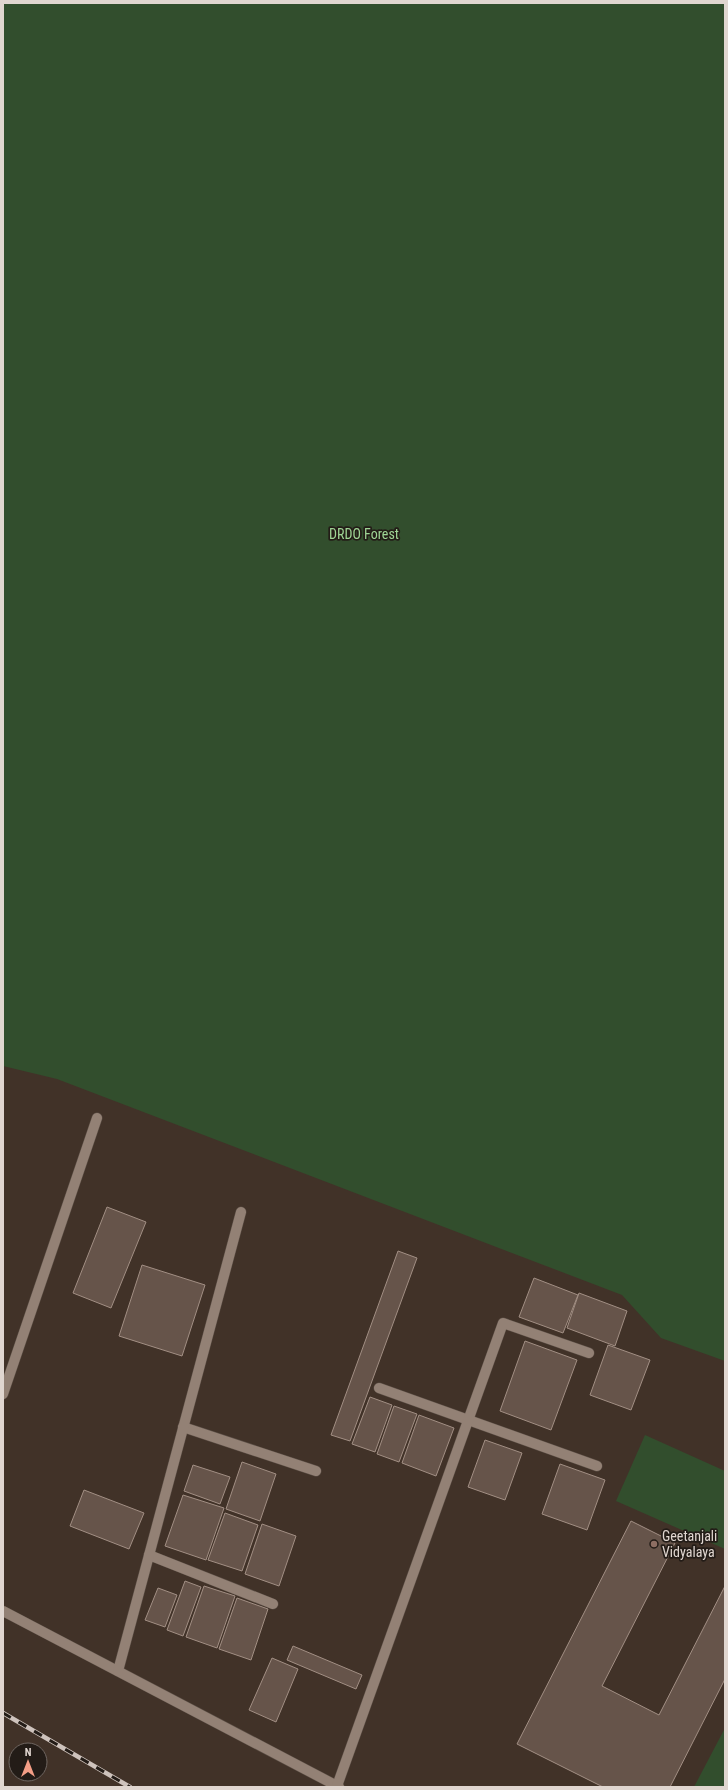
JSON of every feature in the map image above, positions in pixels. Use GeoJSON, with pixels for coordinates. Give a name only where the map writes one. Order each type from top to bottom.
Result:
{"type":"FeatureCollection","features":[{"type":"Feature","properties":{"kind":"street"},"geometry":{"type":"LineString","coordinates":[[3,1394],[96,1118]]}},
{"type":"Feature","properties":{"kind":"street"},"geometry":{"type":"LineString","coordinates":[[118,1671],[241,1212]]}},
{"type":"Feature","properties":{"kind":"street"},"geometry":{"type":"LineString","coordinates":[[3,1611],[338,1786],[503,1323],[589,1353]]}},
{"type":"Feature","properties":{"kind":"street"},"geometry":{"type":"LineString","coordinates":[[379,1388],[598,1466]]}},
{"type":"Feature","properties":{"kind":"street"},"geometry":{"type":"LineString","coordinates":[[183,1427],[316,1471]]}},
{"type":"Feature","properties":{"kind":"street"},"geometry":{"type":"LineString","coordinates":[[149,1555],[273,1604]]}},
{"type":"Feature","properties":{"kind":"green space","name":"DRDO Forest"},"geometry":{"type":"Polygon","coordinates":[[[3,3],[725,3],[725,1361],[661,1338],[622,1295],[57,1079],[3,1066],[3,3]]]}},
{"type":"Feature","properties":{"kind":"green space"},"geometry":{"type":"Polygon","coordinates":[[[645,1435],[725,1471],[725,1549],[616,1501],[645,1435]]]}},
{"type":"Feature","properties":{"kind":"green space"},"geometry":{"type":"Polygon","coordinates":[[[725,1728],[725,1787],[694,1787],[725,1728]]]}},
{"type":"Feature","properties":{"kind":"building"},"geometry":{"type":"Polygon","coordinates":[[[107,1207],[146,1222],[111,1308],[73,1293],[107,1207]]]}},
{"type":"Feature","properties":{"kind":"building"},"geometry":{"type":"Polygon","coordinates":[[[398,1251],[417,1258],[350,1441],[331,1435],[398,1251]]]}},
{"type":"Feature","properties":{"kind":"building"},"geometry":{"type":"Polygon","coordinates":[[[142,1265],[205,1285],[182,1356],[119,1336],[142,1265]]]}},
{"type":"Feature","properties":{"kind":"building"},"geometry":{"type":"Polygon","coordinates":[[[534,1278],[578,1295],[563,1333],[519,1317],[534,1278]]]}},
{"type":"Feature","properties":{"kind":"building"},"geometry":{"type":"Polygon","coordinates":[[[579,1293],[627,1311],[615,1346],[567,1328],[579,1293]]]}},
{"type":"Feature","properties":{"kind":"building"},"geometry":{"type":"Polygon","coordinates":[[[525,1341],[577,1360],[551,1430],[500,1411],[525,1341]]]}},
{"type":"Feature","properties":{"kind":"building"},"geometry":{"type":"Polygon","coordinates":[[[608,1345],[650,1360],[631,1410],[590,1395],[608,1345]]]}},
{"type":"Feature","properties":{"kind":"building"},"geometry":{"type":"Polygon","coordinates":[[[370,1397],[392,1405],[375,1452],[352,1444],[370,1397]]]}},
{"type":"Feature","properties":{"kind":"building"},"geometry":{"type":"Polygon","coordinates":[[[394,1406],[417,1414],[399,1462],[377,1454],[394,1406]]]}},
{"type":"Feature","properties":{"kind":"building"},"geometry":{"type":"Polygon","coordinates":[[[419,1415],[454,1428],[436,1476],[402,1463],[419,1415]]]}},
{"type":"Feature","properties":{"kind":"building"},"geometry":{"type":"Polygon","coordinates":[[[485,1440],[522,1453],[505,1500],[468,1487],[485,1440]]]}},
{"type":"Feature","properties":{"kind":"building"},"geometry":{"type":"Polygon","coordinates":[[[242,1462],[276,1474],[260,1521],[226,1509],[242,1462]]]}},
{"type":"Feature","properties":{"kind":"building"},"geometry":{"type":"Polygon","coordinates":[[[560,1464],[605,1480],[587,1530],[542,1514],[560,1464]]]}},
{"type":"Feature","properties":{"kind":"building"},"geometry":{"type":"Polygon","coordinates":[[[193,1465],[230,1477],[220,1504],[184,1491],[193,1465]]]}},
{"type":"Feature","properties":{"kind":"building"},"geometry":{"type":"Polygon","coordinates":[[[84,1490],[144,1513],[129,1549],[70,1526],[84,1490]]]}},
{"type":"Feature","properties":{"kind":"building"},"geometry":{"type":"Polygon","coordinates":[[[183,1495],[224,1508],[206,1560],[165,1546],[183,1495]]]}},
{"type":"Feature","properties":{"kind":"building"},"geometry":{"type":"Polygon","coordinates":[[[225,1513],[258,1525],[242,1571],[208,1560],[225,1513]]]}},
{"type":"Feature","properties":{"kind":"building"},"geometry":{"type":"Polygon","coordinates":[[[631,1521],[675,1543],[602,1686],[659,1715],[725,1586],[725,1679],[670,1787],[603,1787],[517,1744],[631,1521]]]}},
{"type":"Feature","properties":{"kind":"building"},"geometry":{"type":"Polygon","coordinates":[[[262,1524],[296,1536],[279,1586],[245,1574],[262,1524]]]}},
{"type":"Feature","properties":{"kind":"building"},"geometry":{"type":"Polygon","coordinates":[[[185,1581],[201,1587],[183,1636],[167,1630],[185,1581]]]}},
{"type":"Feature","properties":{"kind":"building"},"geometry":{"type":"Polygon","coordinates":[[[204,1586],[235,1596],[217,1648],[186,1637],[204,1586]]]}},
{"type":"Feature","properties":{"kind":"building"},"geometry":{"type":"Polygon","coordinates":[[[158,1588],[177,1595],[165,1627],[145,1620],[158,1588]]]}},
{"type":"Feature","properties":{"kind":"building"},"geometry":{"type":"Polygon","coordinates":[[[237,1598],[268,1609],[251,1660],[219,1649],[237,1598]]]}},
{"type":"Feature","properties":{"kind":"building"},"geometry":{"type":"Polygon","coordinates":[[[293,1646],[362,1675],[356,1689],[287,1660],[293,1646]]]}},
{"type":"Feature","properties":{"kind":"building"},"geometry":{"type":"Polygon","coordinates":[[[272,1658],[298,1669],[276,1722],[249,1710],[272,1658]]]}},
{"type":"Feature","properties":{"kind":"railway"},"geometry":{"type":"LineString","coordinates":[[3,1713],[130,1787]]}},
{"type":"Feature","properties":{"kind":"place","name":"Geetanjali Vidyalaya"},"geometry":{"type":"Point","coordinates":[654,1544]}}]}
